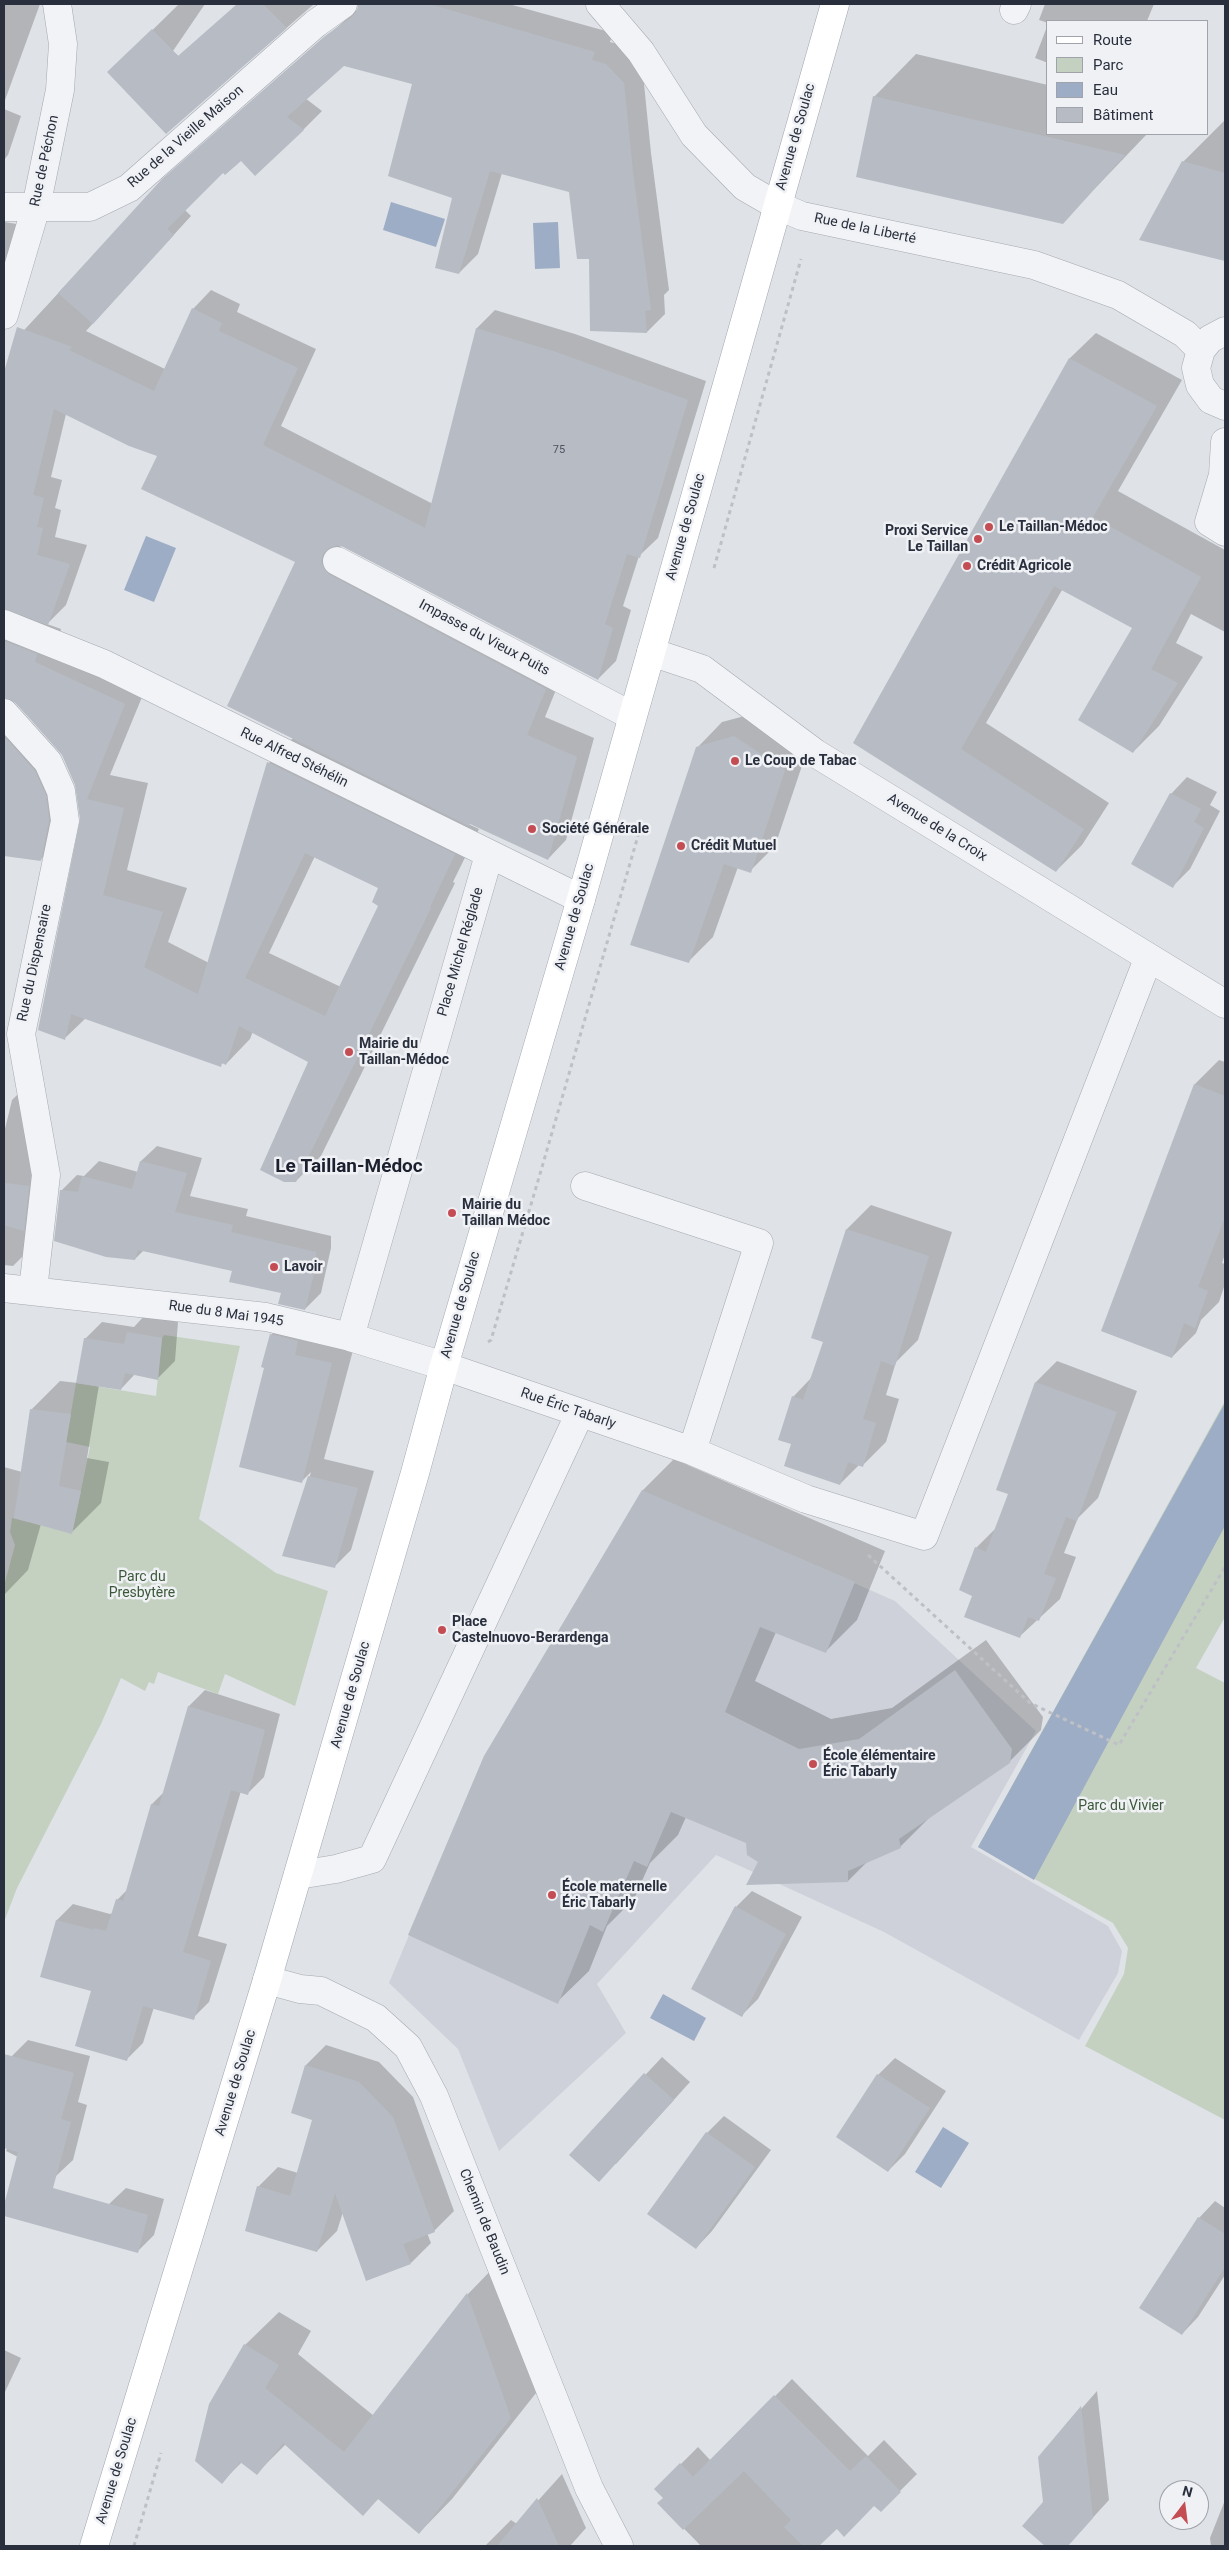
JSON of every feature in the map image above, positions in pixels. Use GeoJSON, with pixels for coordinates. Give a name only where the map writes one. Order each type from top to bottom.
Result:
{"type":"FeatureCollection","features":[{"type":"Feature","properties":{"kind":"main road","name":"Avenue de Soulac"},"geometry":{"type":"LineString","coordinates":[[94,2546],[298,1875],[415,1473],[444,1366],[581,899],[834,4]]}},
{"type":"Feature","properties":{"kind":"street","name":"Rue de Péchon"},"geometry":{"type":"LineString","coordinates":[[4,315],[36,207],[60,90],[63,44],[57,4]]}},
{"type":"Feature","properties":{"kind":"street","name":"Rue de la Vieille Maison"},"geometry":{"type":"LineString","coordinates":[[4,207],[90,207],[128,188],[316,24],[343,4]]}},
{"type":"Feature","properties":{"kind":"street","name":"Rue de la Liberté"},"geometry":{"type":"LineString","coordinates":[[600,4],[641,52],[694,135],[745,187],[776,205],[802,216],[1034,265],[1118,295],[1186,334],[1201,350]]}},
{"type":"Feature","properties":{"kind":"street"},"geometry":{"type":"LineString","coordinates":[[1225,331],[1210,339],[1201,350],[1196,368],[1200,385],[1211,400],[1225,406]]}},
{"type":"Feature","properties":{"kind":"street"},"geometry":{"type":"LineString","coordinates":[[1225,442],[1223,475],[1209,522],[1225,532]]}},
{"type":"Feature","properties":{"kind":"street","name":"Impasse du Vieux Puits"},"geometry":{"type":"LineString","coordinates":[[337,561],[632,716]]}},
{"type":"Feature","properties":{"kind":"street","name":"Rue Alfred Stéhélin"},"geometry":{"type":"LineString","coordinates":[[4,624],[104,664],[488,855],[581,899]]}},
{"type":"Feature","properties":{"kind":"street","name":"Avenue de la Croix"},"geometry":{"type":"LineString","coordinates":[[650,652],[702,669],[815,753],[1148,959],[1225,1004]]}},
{"type":"Feature","properties":{"kind":"street","name":"Rue du Dispensaire"},"geometry":{"type":"LineString","coordinates":[[4,713],[48,762],[61,791],[65,822],[21,1034],[46,1175],[33,1290]]}},
{"type":"Feature","properties":{"kind":"street","name":"Place Michel Réglade"},"geometry":{"type":"LineString","coordinates":[[350,1337],[488,855]]}},
{"type":"Feature","properties":{"kind":"street","name":"Rue Éric Tabarly"},"geometry":{"type":"LineString","coordinates":[[444,1366],[692,1451],[806,1499],[924,1536],[1148,959]]}},
{"type":"Feature","properties":{"kind":"street"},"geometry":{"type":"LineString","coordinates":[[585,1186],[760,1243],[692,1451]]}},
{"type":"Feature","properties":{"kind":"street","name":"Rue du 8 Mai 1945"},"geometry":{"type":"LineString","coordinates":[[4,1288],[266,1318],[350,1337],[444,1366]]}},
{"type":"Feature","properties":{"kind":"street"},"geometry":{"type":"LineString","coordinates":[[298,1875],[336,1869],[372,1859],[580,1413]]}},
{"type":"Feature","properties":{"kind":"street","name":"Chemin de Baudin"},"geometry":{"type":"LineString","coordinates":[[267,1980],[300,1989],[321,1991],[376,2018],[408,2047],[434,2096],[589,2488],[619,2546]]}},
{"type":"Feature","properties":{"kind":"path"},"geometry":{"type":"LineString","coordinates":[[864,1552],[1030,1703],[1119,1745],[1225,1567]]}},
{"type":"Feature","properties":{"kind":"shaded area","name":"École élémentaire Éric Tabarly"},"geometry":{"type":"Polygon","coordinates":[[[642,1490],[895,1601],[1036,1731],[971,1847],[1108,1926],[1122,1951],[1118,1973],[1079,2040],[884,1932],[716,1855],[597,1984],[626,2033],[499,2151],[458,2049],[389,1983],[484,1756],[642,1490]]]}},
{"type":"Feature","properties":{"kind":"green space","name":"Parc du Presbytère"},"geometry":{"type":"Polygon","coordinates":[[[164,1335],[240,1346],[199,1519],[276,1573],[328,1591],[295,1706],[225,1674],[218,1694],[158,1672],[154,1684],[149,1682],[145,1691],[121,1678],[101,1724],[17,1888],[4,1922],[4,1586],[15,1545],[10,1532],[12,1518],[72,1533],[90,1447],[66,1442],[76,1383],[156,1396],[162,1338],[164,1335]]]}},
{"type":"Feature","properties":{"kind":"green space","name":"Parc du Vivier"},"geometry":{"type":"Polygon","coordinates":[[[1225,1401],[1225,1617],[1196,1668],[1225,1683],[1225,2120],[1085,2046],[1124,1974],[1128,1948],[1113,1923],[978,1847],[1225,1401]]]}},
{"type":"Feature","properties":{"kind":"water"},"geometry":{"type":"Polygon","coordinates":[[[391,202],[445,219],[436,247],[383,230],[391,202]]]}},
{"type":"Feature","properties":{"kind":"water"},"geometry":{"type":"Polygon","coordinates":[[[558,222],[560,268],[535,269],[533,223],[558,222]]]}},
{"type":"Feature","properties":{"kind":"water"},"geometry":{"type":"Polygon","coordinates":[[[146,536],[176,548],[154,602],[124,590],[146,536]]]}},
{"type":"Feature","properties":{"kind":"water"},"geometry":{"type":"Polygon","coordinates":[[[1225,1403],[1225,1526],[1034,1880],[978,1847],[1225,1403]]]}},
{"type":"Feature","properties":{"kind":"water"},"geometry":{"type":"Polygon","coordinates":[[[663,1994],[706,2018],[694,2041],[650,2018],[663,1994]]]}},
{"type":"Feature","properties":{"kind":"water"},"geometry":{"type":"Polygon","coordinates":[[[943,2127],[969,2143],[941,2188],[915,2172],[943,2127]]]}},
{"type":"Feature","properties":{"kind":"building"},"geometry":{"type":"Polygon","coordinates":[[[237,4],[263,4],[287,28],[166,134],[107,72],[152,29],[178,56],[237,4]]]}},
{"type":"Feature","properties":{"kind":"building"},"geometry":{"type":"Polygon","coordinates":[[[358,4],[429,4],[595,52],[592,60],[606,64],[624,83],[633,172],[651,310],[645,311],[647,333],[590,331],[589,259],[577,259],[569,192],[490,171],[459,274],[435,268],[452,198],[388,176],[412,84],[344,66],[287,117],[304,130],[255,176],[241,161],[225,175],[223,173],[167,229],[174,235],[93,324],[58,293],[162,179],[325,36],[352,17],[357,11],[358,4]]]}},
{"type":"Feature","properties":{"kind":"building"},"geometry":{"type":"Polygon","coordinates":[[[873,96],[1125,155],[1063,224],[856,177],[873,96]]]}},
{"type":"Feature","properties":{"kind":"building"},"geometry":{"type":"Polygon","coordinates":[[[1182,161],[1225,173],[1225,261],[1139,240],[1182,161]]]}},
{"type":"Feature","properties":{"kind":"building"},"geometry":{"type":"Polygon","coordinates":[[[192,308],[222,323],[219,331],[298,368],[263,445],[425,528],[476,328],[556,352],[688,400],[640,558],[627,554],[605,624],[613,628],[598,680],[344,547],[337,545],[329,548],[323,554],[321,562],[324,569],[330,575],[546,689],[527,735],[577,757],[548,860],[470,824],[469,826],[227,706],[295,562],[141,489],[157,456],[129,446],[54,409],[33,495],[44,498],[37,527],[43,528],[37,555],[70,564],[48,625],[4,609],[4,372],[17,327],[72,347],[69,350],[154,391],[192,308]]]}},
{"type":"Feature","properties":{"kind":"building"},"geometry":{"type":"Polygon","coordinates":[[[1069,358],[1157,406],[1093,517],[1201,577],[1151,669],[1178,683],[1133,753],[1078,720],[1132,628],[1054,586],[961,749],[1084,829],[1056,872],[853,743],[1069,358]]]}},
{"type":"Feature","properties":{"kind":"building"},"geometry":{"type":"Polygon","coordinates":[[[4,641],[37,654],[35,662],[125,704],[87,799],[124,808],[103,895],[163,912],[144,967],[198,994],[267,762],[455,854],[431,908],[296,1182],[284,1182],[260,1170],[308,1062],[239,1026],[226,1065],[222,1063],[221,1067],[71,1014],[65,1040],[38,1030],[80,819],[75,785],[62,755],[16,703],[4,698],[4,641]],[[305,853],[245,978],[325,1016],[378,906],[372,902],[378,888],[305,853]]]}},
{"type":"Feature","properties":{"kind":"building"},"geometry":{"type":"Polygon","coordinates":[[[4,736],[35,771],[46,795],[49,820],[41,861],[4,856],[4,736]]]}},
{"type":"Feature","properties":{"kind":"building"},"geometry":{"type":"Polygon","coordinates":[[[734,736],[785,770],[751,873],[724,864],[689,963],[630,945],[696,747],[734,736]]]}},
{"type":"Feature","properties":{"kind":"building"},"geometry":{"type":"Polygon","coordinates":[[[1170,793],[1201,809],[1194,822],[1204,828],[1173,888],[1131,864],[1170,793]]]}},
{"type":"Feature","properties":{"kind":"building"},"geometry":{"type":"Polygon","coordinates":[[[1194,1084],[1225,1096],[1225,1217],[1198,1287],[1208,1291],[1195,1328],[1184,1323],[1172,1358],[1101,1331],[1194,1084]]]}},
{"type":"Feature","properties":{"kind":"building"},"geometry":{"type":"Polygon","coordinates":[[[140,1161],[187,1173],[175,1212],[233,1225],[231,1232],[316,1252],[316,1265],[305,1310],[278,1304],[281,1293],[229,1282],[232,1271],[138,1250],[135,1260],[106,1257],[54,1241],[60,1190],[78,1192],[82,1176],[132,1189],[140,1161]]]}},
{"type":"Feature","properties":{"kind":"building"},"geometry":{"type":"Polygon","coordinates":[[[4,1183],[29,1186],[24,1231],[4,1225],[4,1183]]]}},
{"type":"Feature","properties":{"kind":"building"},"geometry":{"type":"Polygon","coordinates":[[[846,1229],[929,1256],[895,1366],[881,1361],[863,1419],[876,1423],[863,1467],[848,1462],[840,1485],[784,1466],[791,1444],[778,1440],[792,1396],[803,1400],[823,1342],[811,1338],[846,1229]]]}},
{"type":"Feature","properties":{"kind":"building"},"geometry":{"type":"Polygon","coordinates":[[[127,1332],[162,1338],[158,1380],[125,1373],[121,1390],[76,1383],[84,1338],[124,1344],[127,1332]]]}},
{"type":"Feature","properties":{"kind":"building"},"geometry":{"type":"Polygon","coordinates":[[[270,1334],[298,1341],[295,1355],[332,1363],[302,1483],[239,1467],[264,1368],[261,1367],[270,1334]]]}},
{"type":"Feature","properties":{"kind":"building"},"geometry":{"type":"Polygon","coordinates":[[[1035,1382],[1117,1412],[1077,1521],[1066,1517],[1044,1574],[1056,1578],[1039,1621],[1028,1617],[1020,1638],[964,1617],[972,1596],[959,1590],[975,1547],[986,1552],[1008,1494],[996,1490],[1035,1382]]]}},
{"type":"Feature","properties":{"kind":"building"},"geometry":{"type":"Polygon","coordinates":[[[30,1409],[71,1414],[59,1486],[81,1491],[72,1534],[14,1518],[30,1409]]]}},
{"type":"Feature","properties":{"kind":"building"},"geometry":{"type":"Polygon","coordinates":[[[308,1476],[358,1488],[335,1568],[282,1556],[308,1476]]]}},
{"type":"Feature","properties":{"kind":"building"},"geometry":{"type":"Polygon","coordinates":[[[642,1490],[855,1582],[826,1653],[760,1627],[725,1712],[799,1749],[859,1739],[955,1670],[1012,1749],[1010,1763],[899,1839],[901,1848],[848,1871],[848,1882],[746,1885],[758,1862],[747,1855],[746,1843],[671,1812],[647,1867],[634,1861],[603,1932],[590,1925],[558,2004],[408,1935],[484,1756],[642,1490]]]}},
{"type":"Feature","properties":{"kind":"building"},"geometry":{"type":"Polygon","coordinates":[[[188,1706],[265,1730],[248,1795],[231,1790],[183,1952],[211,1961],[194,2020],[143,2006],[127,2061],[75,2046],[91,1991],[40,1977],[56,1920],[94,1930],[94,1928],[106,1931],[116,1899],[123,1901],[151,1804],[159,1806],[188,1706]]]}},
{"type":"Feature","properties":{"kind":"building"},"geometry":{"type":"Polygon","coordinates":[[[735,1906],[786,1934],[742,2017],[691,1989],[735,1906]]]}},
{"type":"Feature","properties":{"kind":"building"},"geometry":{"type":"Polygon","coordinates":[[[4,2054],[74,2073],[61,2119],[71,2122],[53,2188],[148,2215],[138,2253],[4,2216],[4,2205],[18,2152],[4,2148],[4,2054]]]}},
{"type":"Feature","properties":{"kind":"building"},"geometry":{"type":"Polygon","coordinates":[[[305,2065],[359,2082],[393,2117],[435,2232],[403,2244],[411,2264],[366,2281],[335,2193],[317,2252],[245,2231],[257,2186],[290,2196],[312,2120],[291,2113],[305,2065]]]}},
{"type":"Feature","properties":{"kind":"building"},"geometry":{"type":"Polygon","coordinates":[[[644,2073],[674,2100],[599,2182],[569,2155],[644,2073]]]}},
{"type":"Feature","properties":{"kind":"building"},"geometry":{"type":"Polygon","coordinates":[[[877,2074],[930,2108],[888,2172],[836,2137],[877,2074]]]}},
{"type":"Feature","properties":{"kind":"building"},"geometry":{"type":"Polygon","coordinates":[[[706,2132],[755,2167],[696,2249],[647,2214],[706,2132]]]}},
{"type":"Feature","properties":{"kind":"building"},"geometry":{"type":"Polygon","coordinates":[[[1198,2217],[1225,2234],[1225,2267],[1182,2335],[1139,2308],[1198,2217]]]}},
{"type":"Feature","properties":{"kind":"building"},"geometry":{"type":"Polygon","coordinates":[[[467,2293],[511,2418],[419,2534],[378,2499],[363,2516],[283,2443],[257,2475],[240,2462],[222,2484],[195,2461],[209,2404],[244,2344],[279,2365],[265,2388],[344,2452],[467,2293]]]}},
{"type":"Feature","properties":{"kind":"building"},"geometry":{"type":"Polygon","coordinates":[[[774,2395],[850,2471],[866,2456],[901,2492],[881,2512],[874,2506],[844,2537],[837,2529],[819,2546],[803,2546],[784,2527],[791,2520],[744,2471],[683,2530],[657,2503],[663,2498],[654,2489],[680,2463],[693,2477],[774,2395]]]}},
{"type":"Feature","properties":{"kind":"building"},"geometry":{"type":"Polygon","coordinates":[[[1081,2406],[1093,2518],[1068,2546],[1045,2546],[1022,2526],[1043,2502],[1038,2457],[1081,2406]]]}},
{"type":"Feature","properties":{"kind":"building"},"geometry":{"type":"Polygon","coordinates":[[[537,2498],[559,2546],[497,2546],[537,2498]]]}},
{"type":"Feature","properties":{"kind":"place","name":"Le Taillan-Médoc"},"geometry":{"type":"Point","coordinates":[989,527]}},
{"type":"Feature","properties":{"kind":"place","name":"Proxi Service Le Taillan"},"geometry":{"type":"Point","coordinates":[978,539]}},
{"type":"Feature","properties":{"kind":"place","name":"Crédit Agricole"},"geometry":{"type":"Point","coordinates":[967,566]}},
{"type":"Feature","properties":{"kind":"place","name":"Le Coup de Tabac"},"geometry":{"type":"Point","coordinates":[735,761]}},
{"type":"Feature","properties":{"kind":"place","name":"Société Générale"},"geometry":{"type":"Point","coordinates":[532,829]}},
{"type":"Feature","properties":{"kind":"place","name":"Crédit Mutuel"},"geometry":{"type":"Point","coordinates":[681,846]}},
{"type":"Feature","properties":{"kind":"place","name":"Mairie du Taillan-Médoc"},"geometry":{"type":"Point","coordinates":[349,1052]}},
{"type":"Feature","properties":{"kind":"place","name":"Mairie du Taillan Médoc"},"geometry":{"type":"Point","coordinates":[452,1213]}},
{"type":"Feature","properties":{"kind":"place","name":"Lavoir"},"geometry":{"type":"Point","coordinates":[274,1267]}},
{"type":"Feature","properties":{"kind":"place","name":"Place Castelnuovo-Berardenga"},"geometry":{"type":"Point","coordinates":[442,1630]}},
{"type":"Feature","properties":{"kind":"place","name":"École élémentaire Éric Tabarly"},"geometry":{"type":"Point","coordinates":[813,1764]}},
{"type":"Feature","properties":{"kind":"place","name":"École maternelle Éric Tabarly"},"geometry":{"type":"Point","coordinates":[552,1895]}},
{"type":"Feature","properties":{"kind":"district","name":"Le Taillan-Médoc"},"geometry":{"type":"Point","coordinates":[349,1167]}}]}
